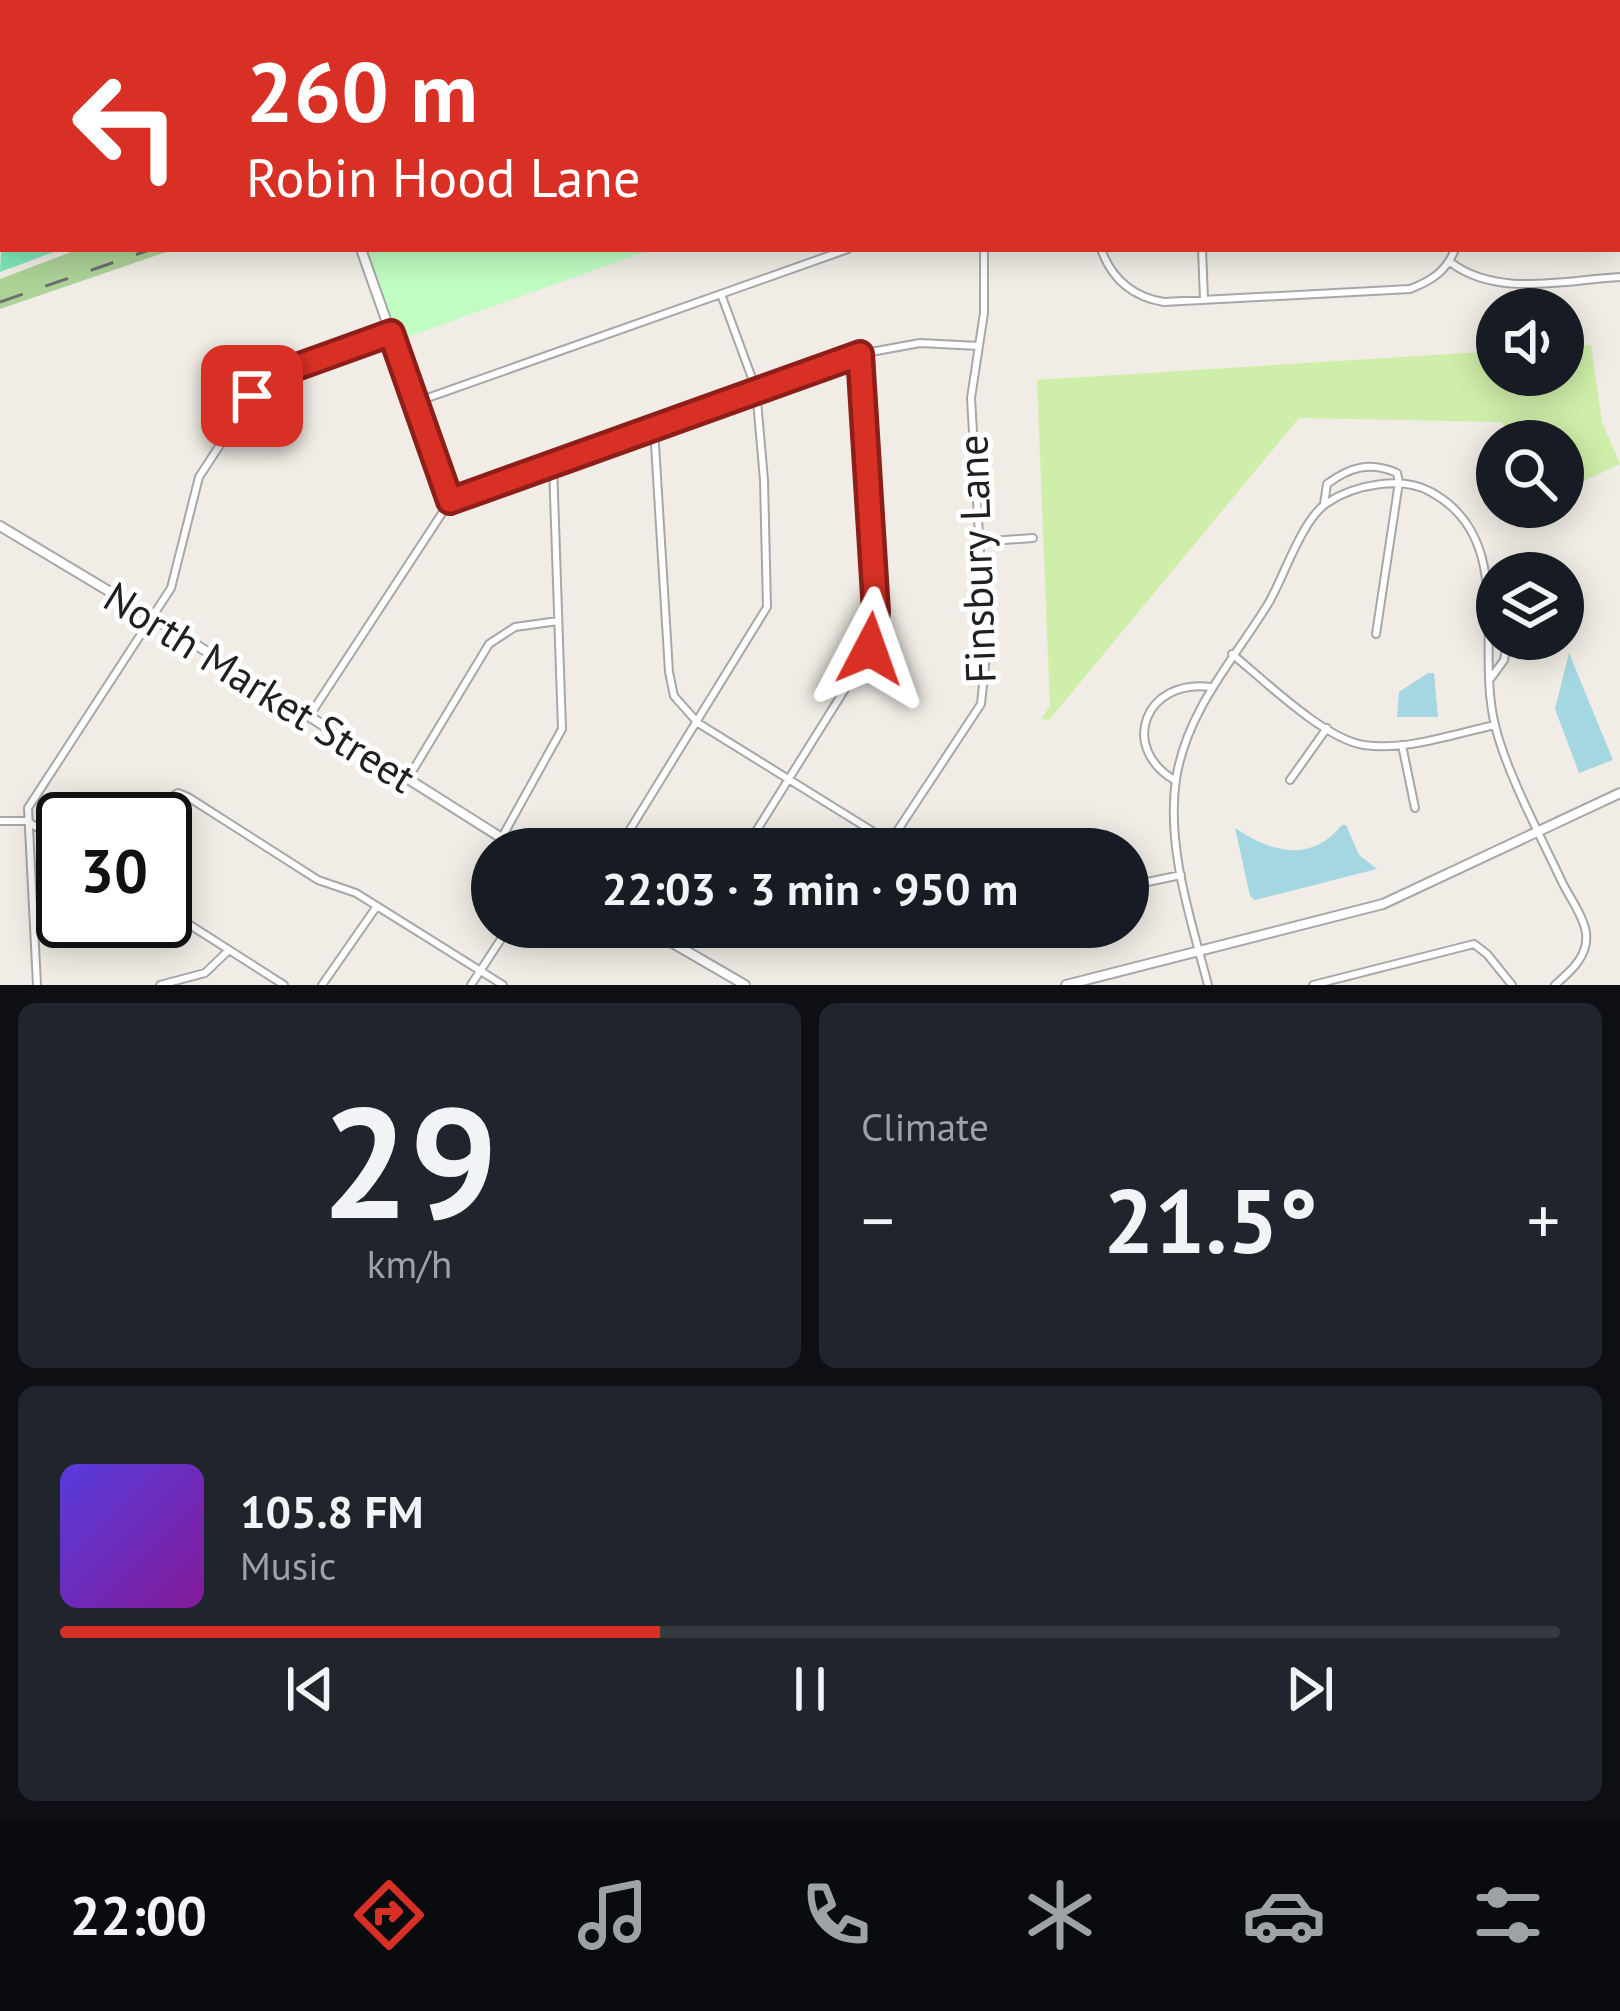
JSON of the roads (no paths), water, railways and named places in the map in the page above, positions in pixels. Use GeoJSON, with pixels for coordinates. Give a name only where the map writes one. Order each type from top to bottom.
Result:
{"type":"FeatureCollection","features":[{"type":"Feature","properties":{"kind":"street"},"geometry":{"type":"LineString","coordinates":[[362,252],[450,501]]}},
{"type":"Feature","properties":{"kind":"street"},"geometry":{"type":"LineString","coordinates":[[416,402],[840,252]]}},
{"type":"Feature","properties":{"kind":"street","name":"Finsbury Lane"},"geometry":{"type":"LineString","coordinates":[[899,828],[981,704],[986,655],[970,398],[986,289],[984,252]]}},
{"type":"Feature","properties":{"kind":"street"},"geometry":{"type":"LineString","coordinates":[[1103,252],[1131,292],[1164,302],[1410,289],[1426,283],[1450,262],[1454,252]]}},
{"type":"Feature","properties":{"kind":"street"},"geometry":{"type":"LineString","coordinates":[[1202,252],[1204,299]]}},
{"type":"Feature","properties":{"kind":"street"},"geometry":{"type":"LineString","coordinates":[[1450,262],[1468,276],[1496,284],[1620,277]]}},
{"type":"Feature","properties":{"kind":"street"},"geometry":{"type":"LineString","coordinates":[[631,828],[767,607],[756,389],[721,294]]}},
{"type":"Feature","properties":{"kind":"street"},"geometry":{"type":"LineString","coordinates":[[37,985],[28,808],[171,588],[194,487],[252,396],[280,373],[391,333]]}},
{"type":"Feature","properties":{"kind":"street"},"geometry":{"type":"LineString","coordinates":[[309,716],[450,501],[860,354],[920,343],[979,346]]}},
{"type":"Feature","properties":{"kind":"street"},"geometry":{"type":"LineString","coordinates":[[758,828],[870,649],[876,612],[860,354]]}},
{"type":"Feature","properties":{"kind":"street"},"geometry":{"type":"LineString","coordinates":[[654,428],[674,696],[698,723],[867,828]]}},
{"type":"Feature","properties":{"kind":"street"},"geometry":{"type":"LineString","coordinates":[[507,828],[562,729],[553,465]]}},
{"type":"Feature","properties":{"kind":"street"},"geometry":{"type":"LineString","coordinates":[[1208,985],[1176,844],[1176,781],[1189,731],[1324,504],[1328,484],[1345,471],[1383,467],[1397,473],[1399,482],[1376,634]]}},
{"type":"Feature","properties":{"kind":"street"},"geometry":{"type":"LineString","coordinates":[[1324,504],[1354,491],[1399,482],[1426,489],[1454,506],[1483,552]]}},
{"type":"Feature","properties":{"kind":"street","name":"North Market Street"},"geometry":{"type":"LineString","coordinates":[[0,526],[483,828]]}},
{"type":"Feature","properties":{"kind":"street"},"geometry":{"type":"LineString","coordinates":[[978,542],[1033,538]]}},
{"type":"Feature","properties":{"kind":"street"},"geometry":{"type":"LineString","coordinates":[[407,780],[489,644],[515,627],[558,621]]}},
{"type":"Feature","properties":{"kind":"street"},"geometry":{"type":"LineString","coordinates":[[1232,654],[1327,728],[1360,745],[1402,745],[1495,725]]}},
{"type":"Feature","properties":{"kind":"street"},"geometry":{"type":"LineString","coordinates":[[1489,660],[1495,725],[1586,931],[1579,962],[1555,985]]}},
{"type":"Feature","properties":{"kind":"street"},"geometry":{"type":"LineString","coordinates":[[1490,679],[1504,660]]}},
{"type":"Feature","properties":{"kind":"street"},"geometry":{"type":"LineString","coordinates":[[1176,781],[1159,771],[1146,753],[1145,730],[1152,706],[1179,686],[1211,687]]}},
{"type":"Feature","properties":{"kind":"street"},"geometry":{"type":"LineString","coordinates":[[1290,780],[1327,728]]}},
{"type":"Feature","properties":{"kind":"street"},"geometry":{"type":"LineString","coordinates":[[1402,745],[1415,808]]}},
{"type":"Feature","properties":{"kind":"street"},"geometry":{"type":"LineString","coordinates":[[1066,985],[1383,904],[1620,793]]}},
{"type":"Feature","properties":{"kind":"street"},"geometry":{"type":"LineString","coordinates":[[192,802],[318,880],[377,905],[502,985]]}},
{"type":"Feature","properties":{"kind":"street"},"geometry":{"type":"LineString","coordinates":[[0,821],[27,821],[36,827]]}},
{"type":"Feature","properties":{"kind":"street"},"geometry":{"type":"LineString","coordinates":[[1149,882],[1181,875]]}},
{"type":"Feature","properties":{"kind":"street"},"geometry":{"type":"LineString","coordinates":[[322,985],[377,905]]}},
{"type":"Feature","properties":{"kind":"street"},"geometry":{"type":"LineString","coordinates":[[192,927],[284,985]]}},
{"type":"Feature","properties":{"kind":"street"},"geometry":{"type":"LineString","coordinates":[[1313,985],[1474,944],[1512,985]]}},
{"type":"Feature","properties":{"kind":"street"},"geometry":{"type":"LineString","coordinates":[[471,985],[495,948]]}},
{"type":"Feature","properties":{"kind":"street"},"geometry":{"type":"LineString","coordinates":[[676,948],[745,985]]}},
{"type":"Feature","properties":{"kind":"street"},"geometry":{"type":"LineString","coordinates":[[160,985],[205,973],[230,950]]}},
{"type":"Feature","properties":{"kind":"water"},"geometry":{"type":"Polygon","coordinates":[[[1567,660],[1572,660],[1613,760],[1579,773],[1555,709],[1567,660]]]}},
{"type":"Feature","properties":{"kind":"water"},"geometry":{"type":"Polygon","coordinates":[[[1434,673],[1438,717],[1397,717],[1399,692],[1434,673]]]}},
{"type":"Feature","properties":{"kind":"water"},"geometry":{"type":"Polygon","coordinates":[[[1342,825],[1359,855],[1377,869],[1255,900],[1250,896],[1235,828],[1262,843],[1290,850],[1317,845],[1342,825]]]}},
{"type":"Feature","properties":{"kind":"railway"},"geometry":{"type":"LineString","coordinates":[[0,302],[143,252]]}}]}
